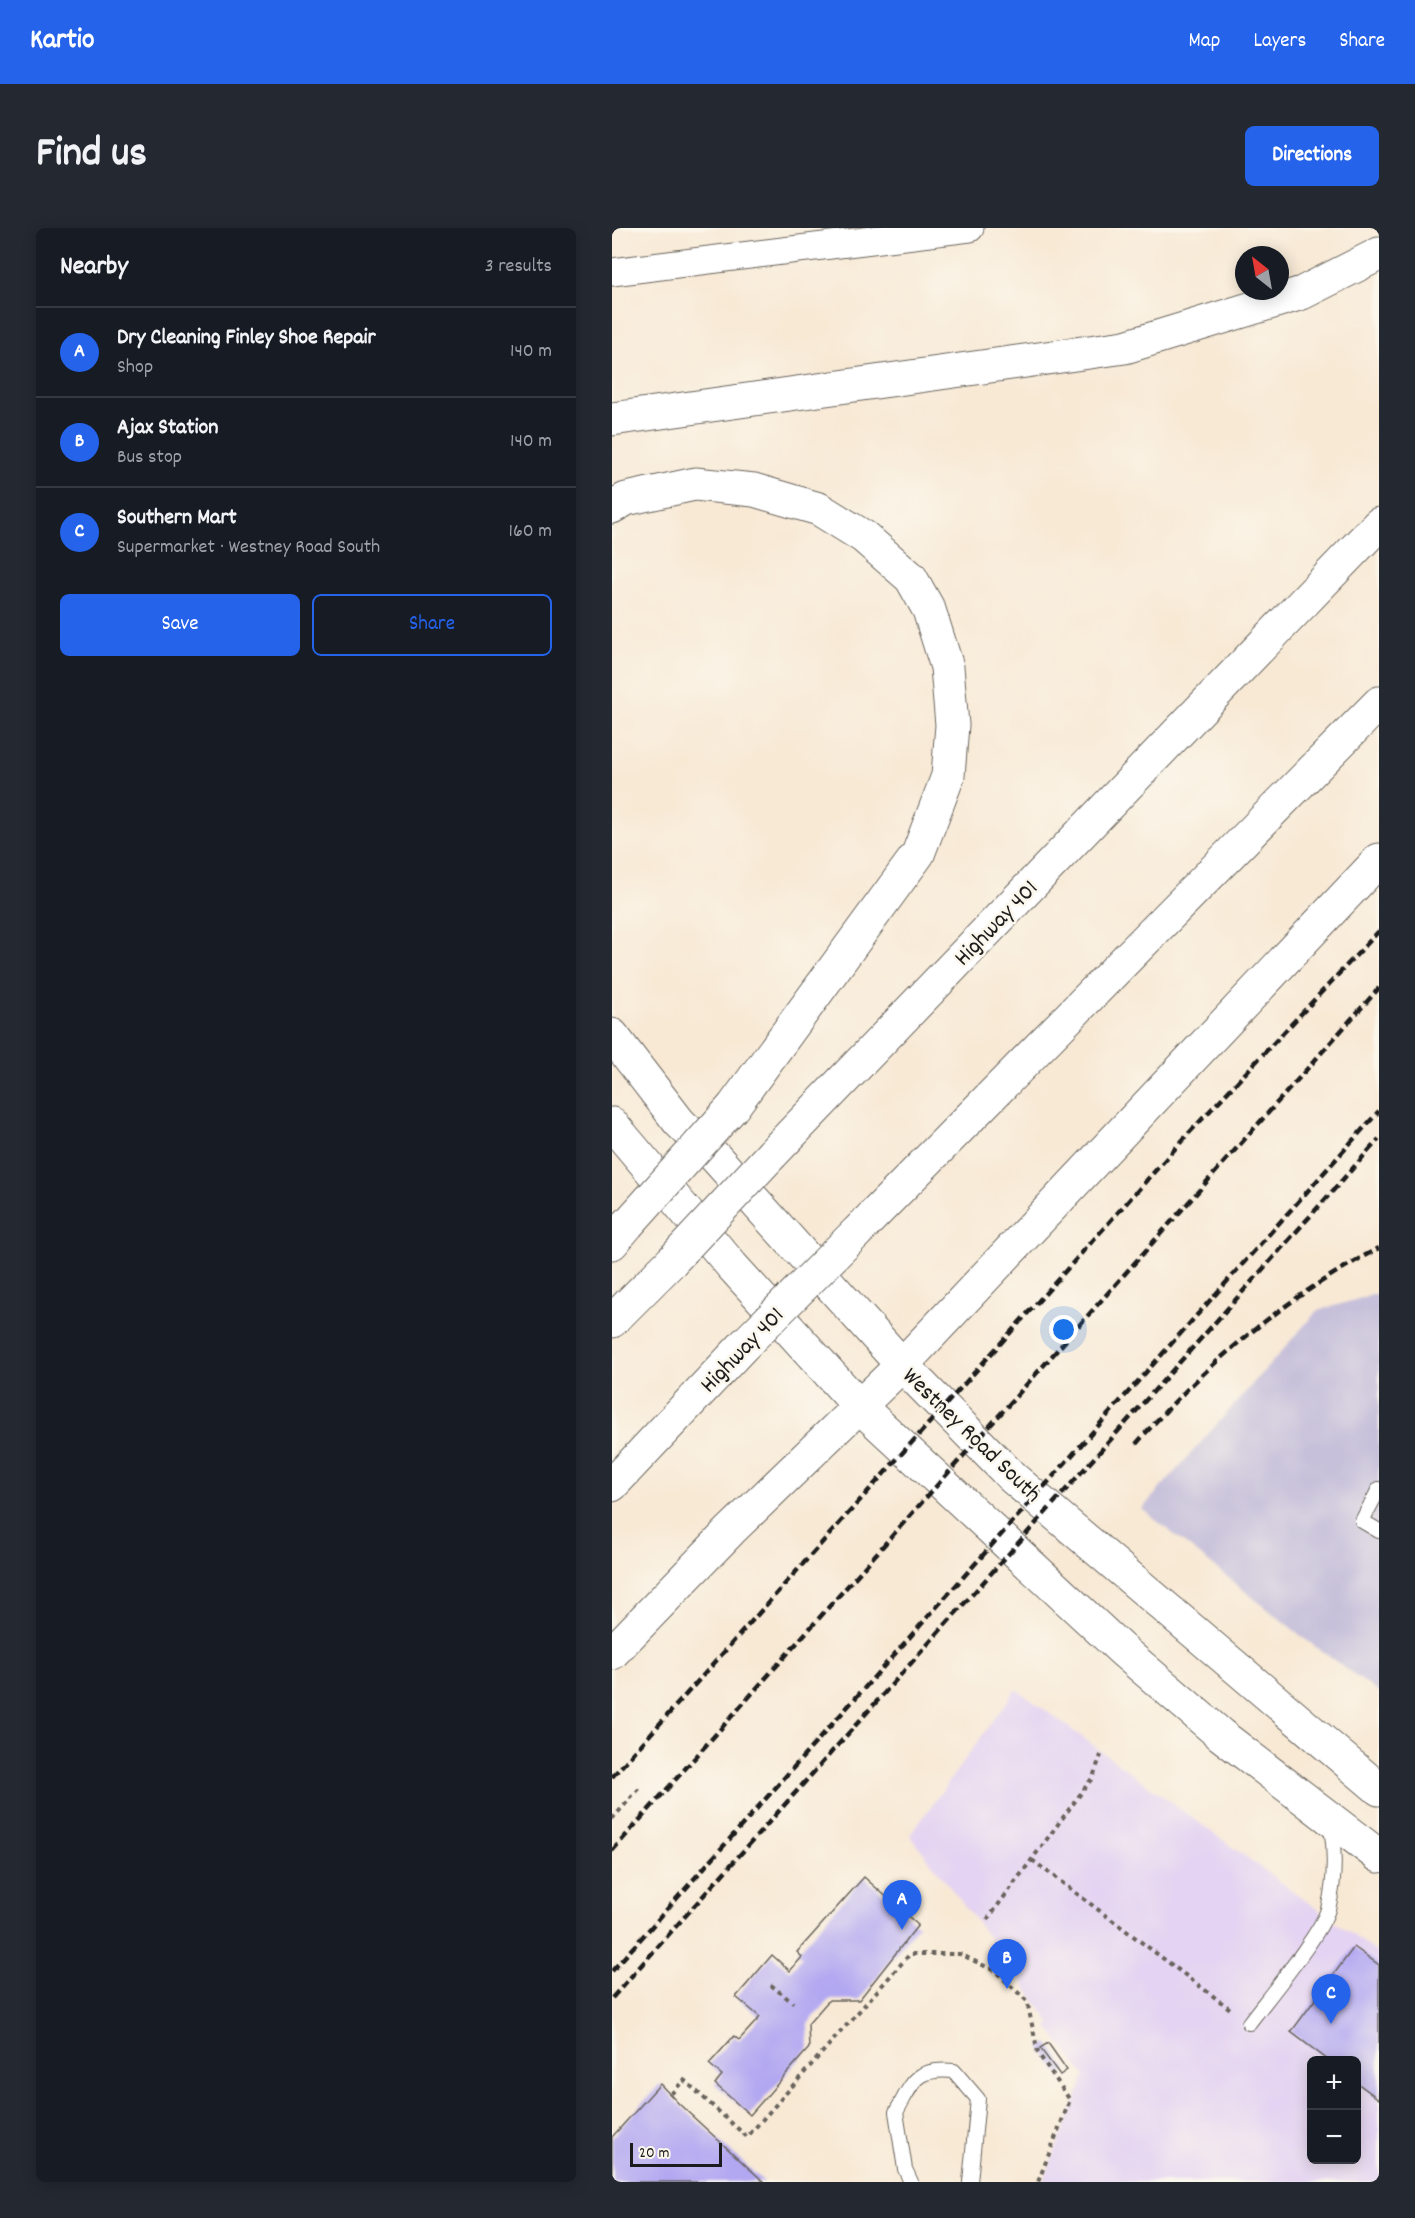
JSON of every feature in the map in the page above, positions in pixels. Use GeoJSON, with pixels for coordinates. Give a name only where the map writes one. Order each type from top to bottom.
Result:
{"type":"FeatureCollection","features":[{"type":"Feature","properties":{"kind":"main road"},"geometry":{"type":"LineString","coordinates":[[612,419],[1125,346],[1302,293],[1379,254]]}},
{"type":"Feature","properties":{"kind":"main road"},"geometry":{"type":"LineString","coordinates":[[612,507],[626,500],[695,484],[754,490],[819,509],[864,537],[911,578],[929,610],[947,667],[952,725],[948,776],[918,854],[733,1107],[620,1234]]}},
{"type":"Feature","properties":{"kind":"main road","name":"Highway 401"},"geometry":{"type":"LineString","coordinates":[[612,1321],[1379,524]]}},
{"type":"Feature","properties":{"kind":"main road","name":"Highway 401"},"geometry":{"type":"LineString","coordinates":[[612,1485],[746,1343],[1379,704]]}},
{"type":"Feature","properties":{"kind":"main road"},"geometry":{"type":"LineString","coordinates":[[612,1653],[731,1530],[902,1365],[1379,860]]}},
{"type":"Feature","properties":{"kind":"main road","name":"Westney Road South"},"geometry":{"type":"LineString","coordinates":[[612,1035],[679,1122],[716,1158],[902,1365],[1013,1478],[1379,1789]]}},
{"type":"Feature","properties":{"kind":"main road"},"geometry":{"type":"LineString","coordinates":[[612,1124],[724,1257],[859,1406],[1122,1650],[1221,1736],[1379,1856]]}},
{"type":"Feature","properties":{"kind":"street"},"geometry":{"type":"LineString","coordinates":[[612,272],[970,228]]}},
{"type":"Feature","properties":{"kind":"lane"},"geometry":{"type":"LineString","coordinates":[[1379,1489],[1362,1521],[1379,1531]]}},
{"type":"Feature","properties":{"kind":"lane"},"geometry":{"type":"LineString","coordinates":[[1249,2023],[1318,1928],[1328,1910],[1334,1848],[1330,1821]]}},
{"type":"Feature","properties":{"kind":"lane"},"geometry":{"type":"LineString","coordinates":[[911,2182],[905,2169],[896,2112],[917,2077],[934,2069],[954,2072],[978,2099],[970,2182]]}},
{"type":"Feature","properties":{"kind":"path"},"geometry":{"type":"LineString","coordinates":[[987,1920],[1093,1777],[1101,1755]]}},
{"type":"Feature","properties":{"kind":"path"},"geometry":{"type":"LineString","coordinates":[[612,1819],[639,1789]]}},
{"type":"Feature","properties":{"kind":"path"},"geometry":{"type":"LineString","coordinates":[[1032,1860],[1249,2023]]}},
{"type":"Feature","properties":{"kind":"path"},"geometry":{"type":"LineString","coordinates":[[671,2094],[684,2080],[747,2137],[910,1954],[960,1954],[995,1971],[1027,2001],[1038,2053],[1070,2100],[1038,2182]]}},
{"type":"Feature","properties":{"kind":"path"},"geometry":{"type":"LineString","coordinates":[[771,1985],[793,2003]]}},
{"type":"Feature","properties":{"kind":"shaded area"},"geometry":{"type":"Polygon","coordinates":[[[1379,1293],[1379,1693],[1305,1639],[1142,1509],[1317,1311],[1379,1293]]]}},
{"type":"Feature","properties":{"kind":"shaded area"},"geometry":{"type":"Polygon","coordinates":[[[1016,1689],[1379,1954],[1379,2182],[1043,2182],[1085,2076],[1048,2027],[1051,2024],[1016,1973],[910,1835],[1016,1689]]]}},
{"type":"Feature","properties":{"kind":"building"},"geometry":{"type":"Polygon","coordinates":[[[864,1877],[918,1925],[859,2000],[829,2000],[808,2024],[809,2048],[750,2115],[715,2084],[722,2075],[709,2064],[734,2036],[739,2040],[760,2017],[736,1997],[772,1955],[790,1971],[802,1957],[797,1952],[864,1877]]]}},
{"type":"Feature","properties":{"kind":"building"},"geometry":{"type":"Polygon","coordinates":[[[1354,1947],[1379,1965],[1379,2099],[1361,2086],[1361,2056],[1323,2056],[1291,2032],[1354,1947]]]}},
{"type":"Feature","properties":{"kind":"building"},"geometry":{"type":"Polygon","coordinates":[[[1048,2043],[1067,2070],[1060,2075],[1040,2048],[1048,2043]]]}},
{"type":"Feature","properties":{"kind":"building"},"geometry":{"type":"Polygon","coordinates":[[[660,2084],[764,2182],[612,2182],[612,2137],[660,2084]]]}},
{"type":"Feature","properties":{"kind":"railway"},"geometry":{"type":"LineString","coordinates":[[612,1777],[1190,1132],[1379,931]]}},
{"type":"Feature","properties":{"kind":"railway"},"geometry":{"type":"LineString","coordinates":[[612,1851],[1379,988]]}},
{"type":"Feature","properties":{"kind":"railway"},"geometry":{"type":"LineString","coordinates":[[612,1971],[1379,1111]]}},
{"type":"Feature","properties":{"kind":"railway"},"geometry":{"type":"LineString","coordinates":[[612,1998],[1379,1139]]}},
{"type":"Feature","properties":{"kind":"railway"},"geometry":{"type":"LineString","coordinates":[[1136,1444],[1189,1387],[1248,1335],[1312,1288],[1379,1248]]}},
{"type":"Feature","properties":{"kind":"place","name":"Dry Cleaning Finley Shoe Repair"},"geometry":{"type":"Point","coordinates":[902,1930]}},
{"type":"Feature","properties":{"kind":"place","name":"Ajax Station"},"geometry":{"type":"Point","coordinates":[1007,1989]}},
{"type":"Feature","properties":{"kind":"place","name":"Southern Mart"},"geometry":{"type":"Point","coordinates":[1331,2024]}}]}
